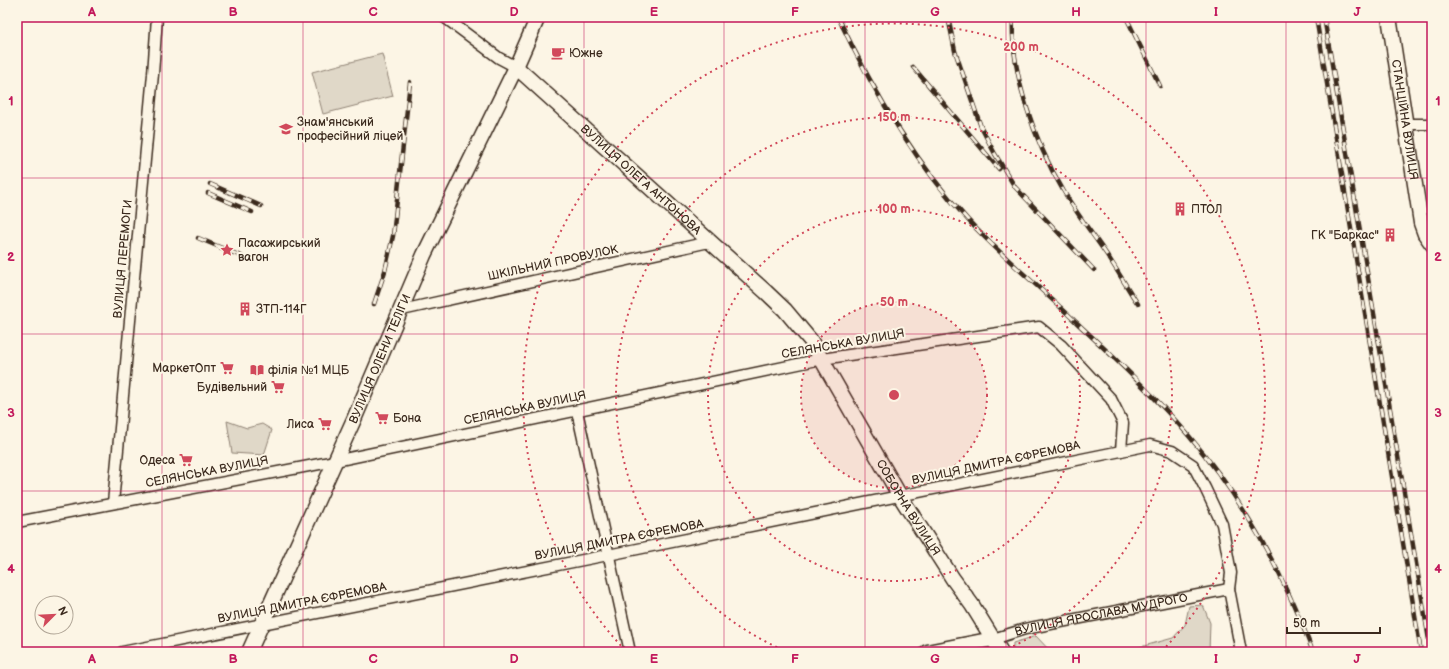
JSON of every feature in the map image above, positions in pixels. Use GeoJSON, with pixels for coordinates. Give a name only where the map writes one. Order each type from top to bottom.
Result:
{"type":"FeatureCollection","features":[{"type":"Feature","properties":{"kind":"street","name":"ВУЛИЦЯ ПЕРЕМОГИ"},"geometry":{"type":"LineString","coordinates":[[113,503],[151,106],[157,17]]}},
{"type":"Feature","properties":{"kind":"street","name":"ВУЛИЦЯ ОЛЕГА АНТОНОВА"},"geometry":{"type":"LineString","coordinates":[[444,17],[499,58],[516,67],[709,242],[761,287],[786,310],[807,336],[822,359]]}},
{"type":"Feature","properties":{"kind":"street","name":"ВУЛИЦЯ ОЛЕНИ ТЕЛІГИ"},"geometry":{"type":"LineString","coordinates":[[249,652],[402,310],[424,255],[516,67],[538,17]]}},
{"type":"Feature","properties":{"kind":"street","name":"СТАНЦІЙНА ВУЛИЦЯ"},"geometry":{"type":"LineString","coordinates":[[1389,17],[1407,124],[1421,223],[1425,234],[1432,244]]}},
{"type":"Feature","properties":{"kind":"street"},"geometry":{"type":"LineString","coordinates":[[1407,124],[1432,124]]}},
{"type":"Feature","properties":{"kind":"street","name":"ШКІЛЬНИЙ ПРОВУЛОК"},"geometry":{"type":"LineString","coordinates":[[402,310],[709,242]]}},
{"type":"Feature","properties":{"kind":"street","name":"СЕЛЯНСЬКА ВУЛИЦЯ"},"geometry":{"type":"LineString","coordinates":[[17,522],[335,461],[822,359],[1039,327],[1060,345],[1111,399],[1123,423],[1121,450]]}},
{"type":"Feature","properties":{"kind":"street","name":"СОБОРНА ВУЛИЦЯ"},"geometry":{"type":"LineString","coordinates":[[822,359],[900,496],[1001,652]]}},
{"type":"Feature","properties":{"kind":"street"},"geometry":{"type":"LineString","coordinates":[[577,411],[630,652]]}},
{"type":"Feature","properties":{"kind":"street","name":"ВУЛИЦЯ ДМИТРА ЄФРЕМОВА"},"geometry":{"type":"LineString","coordinates":[[122,652],[1150,445],[1172,451],[1192,464],[1222,524],[1231,573],[1229,590],[1241,652]]}},
{"type":"Feature","properties":{"kind":"street","name":"ВУЛИЦЯ ЯРОСЛАВА МУДРОГО"},"geometry":{"type":"LineString","coordinates":[[927,652],[993,639],[1025,629],[1229,590]]}},
{"type":"Feature","properties":{"kind":"shaded area"},"geometry":{"type":"Polygon","coordinates":[[[382,54],[393,96],[323,114],[312,72],[382,54]]]}},
{"type":"Feature","properties":{"kind":"shaded area"},"geometry":{"type":"Polygon","coordinates":[[[227,421],[247,428],[262,424],[272,430],[264,455],[232,453],[227,421]]]}},
{"type":"Feature","properties":{"kind":"shaded area"},"geometry":{"type":"Polygon","coordinates":[[[1203,605],[1210,623],[1209,652],[1122,652],[1173,638],[1185,625],[1189,606],[1203,605]]]}},
{"type":"Feature","properties":{"kind":"shaded area"},"geometry":{"type":"Polygon","coordinates":[[[1036,636],[1051,652],[1013,652],[1013,643],[1036,636]]]}},
{"type":"Feature","properties":{"kind":"railway"},"geometry":{"type":"LineString","coordinates":[[838,17],[865,71],[895,123],[929,173],[948,197],[994,246],[1149,392],[1209,460],[1244,512],[1275,566],[1302,623],[1313,652]]}},
{"type":"Feature","properties":{"kind":"railway"},"geometry":{"type":"LineString","coordinates":[[948,17],[955,51],[981,127],[995,154],[1015,187],[1094,270]]}},
{"type":"Feature","properties":{"kind":"railway"},"geometry":{"type":"LineString","coordinates":[[1013,17],[1013,38],[1020,84],[1026,106],[1043,151],[1068,198],[1138,304]]}},
{"type":"Feature","properties":{"kind":"railway"},"geometry":{"type":"LineString","coordinates":[[1126,17],[1160,86]]}},
{"type":"Feature","properties":{"kind":"railway"},"geometry":{"type":"LineString","coordinates":[[1316,17],[1421,652]]}},
{"type":"Feature","properties":{"kind":"railway"},"geometry":{"type":"LineString","coordinates":[[1324,17],[1431,652]]}},
{"type":"Feature","properties":{"kind":"railway"},"geometry":{"type":"LineString","coordinates":[[913,67],[999,169]]}},
{"type":"Feature","properties":{"kind":"railway"},"geometry":{"type":"LineString","coordinates":[[374,304],[385,271],[393,236],[410,82]]}},
{"type":"Feature","properties":{"kind":"railway"},"geometry":{"type":"LineString","coordinates":[[210,184],[261,206]]}},
{"type":"Feature","properties":{"kind":"railway"},"geometry":{"type":"LineString","coordinates":[[208,193],[252,212]]}},
{"type":"Feature","properties":{"kind":"railway"},"geometry":{"type":"LineString","coordinates":[[198,238],[241,256]]}},
{"type":"Feature","properties":{"kind":"place","name":"Южне"},"geometry":{"type":"Point","coordinates":[558,53]}},
{"type":"Feature","properties":{"kind":"place","name":"Знам'янський професійний ліцей"},"geometry":{"type":"Point","coordinates":[286,129]}},
{"type":"Feature","properties":{"kind":"place","name":"ПТОЛ"},"geometry":{"type":"Point","coordinates":[1180,209]}},
{"type":"Feature","properties":{"kind":"place","name":"ГК \"Баркас\""},"geometry":{"type":"Point","coordinates":[1390,235]}},
{"type":"Feature","properties":{"kind":"place","name":"Пасажирський вагон"},"geometry":{"type":"Point","coordinates":[227,250]}},
{"type":"Feature","properties":{"kind":"place","name":"ЗТП-114Г"},"geometry":{"type":"Point","coordinates":[245,309]}},
{"type":"Feature","properties":{"kind":"place","name":"МаркетОпт"},"geometry":{"type":"Point","coordinates":[227,368]}},
{"type":"Feature","properties":{"kind":"place","name":"філія №1 МЦБ"},"geometry":{"type":"Point","coordinates":[257,370]}},
{"type":"Feature","properties":{"kind":"place","name":"Будівельний"},"geometry":{"type":"Point","coordinates":[278,387]}},
{"type":"Feature","properties":{"kind":"place","name":"Бона"},"geometry":{"type":"Point","coordinates":[382,418]}},
{"type":"Feature","properties":{"kind":"place","name":"Лиса"},"geometry":{"type":"Point","coordinates":[325,424]}},
{"type":"Feature","properties":{"kind":"place","name":"Одеса"},"geometry":{"type":"Point","coordinates":[186,460]}}]}
